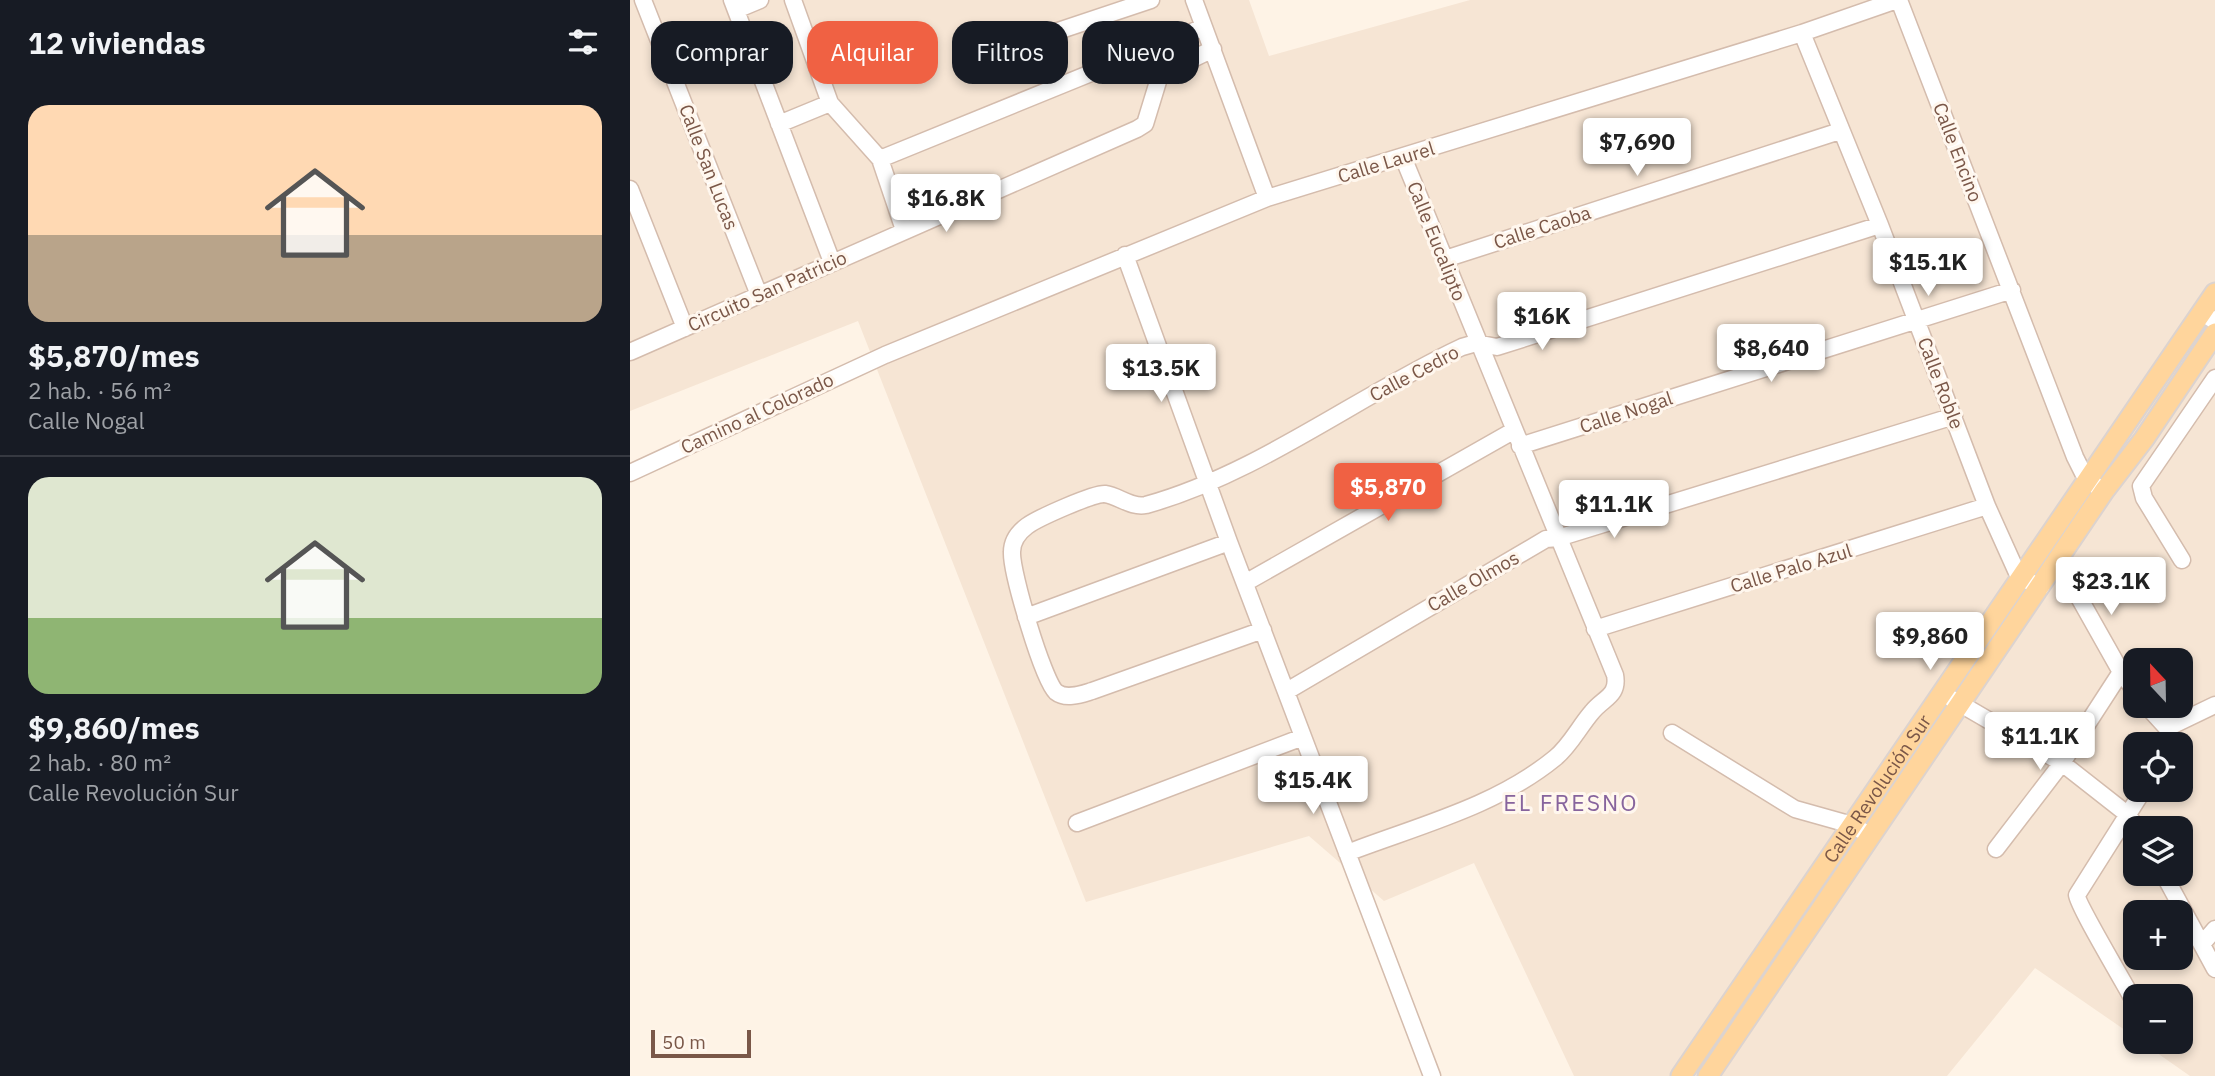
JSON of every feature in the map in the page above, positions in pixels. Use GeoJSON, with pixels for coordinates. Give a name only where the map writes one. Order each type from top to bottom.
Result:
{"type":"FeatureCollection","features":[{"type":"Feature","properties":{"kind":"main road","name":"Calle Revolución Sur"},"geometry":{"type":"LineString","coordinates":[[1708,1076],[1959,704],[2059,562],[2122,427],[2166,367],[2208,317],[2215,293]]}},
{"type":"Feature","properties":{"kind":"main road","name":"Calle Revolución Sur"},"geometry":{"type":"LineString","coordinates":[[1681,1076],[2019,577],[2096,485],[2144,439],[2215,333]]}},
{"type":"Feature","properties":{"kind":"main road"},"geometry":{"type":"LineString","coordinates":[[2166,367],[2185,378]]}},
{"type":"Feature","properties":{"kind":"main road"},"geometry":{"type":"LineString","coordinates":[[2122,427],[2144,439]]}},
{"type":"Feature","properties":{"kind":"main road"},"geometry":{"type":"LineString","coordinates":[[1703,1044],[1722,1056]]}},
{"type":"Feature","properties":{"kind":"street","name":"Calle San Lucas"},"geometry":{"type":"LineString","coordinates":[[643,0],[759,295]]}},
{"type":"Feature","properties":{"kind":"street"},"geometry":{"type":"LineString","coordinates":[[760,0],[734,5],[832,262]]}},
{"type":"Feature","properties":{"kind":"street"},"geometry":{"type":"LineString","coordinates":[[793,0],[830,103],[880,159],[905,230]]}},
{"type":"Feature","properties":{"kind":"street"},"geometry":{"type":"LineString","coordinates":[[1068,28],[1151,0]]}},
{"type":"Feature","properties":{"kind":"street"},"geometry":{"type":"LineString","coordinates":[[1194,0],[1267,198]]}},
{"type":"Feature","properties":{"kind":"street","name":"Calle Laurel"},"geometry":{"type":"LineString","coordinates":[[885,355],[1267,198],[1802,33],[1898,0]]}},
{"type":"Feature","properties":{"kind":"street","name":"Calle Encino"},"geometry":{"type":"LineString","coordinates":[[1898,0],[2012,290],[2071,449],[2096,485]]}},
{"type":"Feature","properties":{"kind":"street"},"geometry":{"type":"LineString","coordinates":[[1199,29],[1204,27]]}},
{"type":"Feature","properties":{"kind":"street","name":"Calle Roble"},"geometry":{"type":"LineString","coordinates":[[1802,33],[1917,318],[1987,506],[2019,577]]}},
{"type":"Feature","properties":{"kind":"street"},"geometry":{"type":"LineString","coordinates":[[1199,56],[1213,49]]}},
{"type":"Feature","properties":{"kind":"street"},"geometry":{"type":"LineString","coordinates":[[880,159],[1082,78]]}},
{"type":"Feature","properties":{"kind":"street","name":"Circuito San Patricio"},"geometry":{"type":"LineString","coordinates":[[630,352],[1137,129],[1145,124],[1157,84]]}},
{"type":"Feature","properties":{"kind":"street"},"geometry":{"type":"LineString","coordinates":[[779,124],[830,103]]}},
{"type":"Feature","properties":{"kind":"street","name":"Calle Caoba"},"geometry":{"type":"LineString","coordinates":[[1445,259],[1840,131]]}},
{"type":"Feature","properties":{"kind":"street","name":"Calle Eucalipto"},"geometry":{"type":"LineString","coordinates":[[1346,853],[1475,807],[1554,760],[1591,713],[1615,691],[1615,675],[1476,343],[1403,157]]}},
{"type":"Feature","properties":{"kind":"street"},"geometry":{"type":"LineString","coordinates":[[630,189],[685,328]]}},
{"type":"Feature","properties":{"kind":"street","name":"Calle Cedro"},"geometry":{"type":"LineString","coordinates":[[1026,617],[1014,570],[1013,544],[1021,531],[1036,520],[1100,494],[1140,506],[1210,483],[1448,354],[1476,343],[1497,347],[1880,225]]}},
{"type":"Feature","properties":{"kind":"street"},"geometry":{"type":"LineString","coordinates":[[1125,255],[1210,483],[1229,542],[1432,1076]]}},
{"type":"Feature","properties":{"kind":"street","name":"Calle Nogal"},"geometry":{"type":"LineString","coordinates":[[1245,583],[1516,438],[2012,290]]}},
{"type":"Feature","properties":{"kind":"street","name":"Camino al Colorado"},"geometry":{"type":"LineString","coordinates":[[630,473],[885,355]]}},
{"type":"Feature","properties":{"kind":"street"},"geometry":{"type":"LineString","coordinates":[[2182,559],[2144,498],[2141,486],[2215,378]]}},
{"type":"Feature","properties":{"kind":"street","name":"Calle Olmos"},"geometry":{"type":"LineString","coordinates":[[1287,691],[1546,539],[1558,538],[1954,416]]}},
{"type":"Feature","properties":{"kind":"street","name":"Calle Palo Azul"},"geometry":{"type":"LineString","coordinates":[[1595,629],[1987,506]]}},
{"type":"Feature","properties":{"kind":"street"},"geometry":{"type":"LineString","coordinates":[[1229,542],[1026,617],[1049,680],[1056,691],[1069,696],[1092,691],[1263,630]]}},
{"type":"Feature","properties":{"kind":"street"},"geometry":{"type":"LineString","coordinates":[[2059,562],[2123,675]]}},
{"type":"Feature","properties":{"kind":"street"},"geometry":{"type":"LineString","coordinates":[[2019,577],[2041,587]]}},
{"type":"Feature","properties":{"kind":"street"},"geometry":{"type":"LineString","coordinates":[[1996,849],[2062,763],[2121,672]]}},
{"type":"Feature","properties":{"kind":"street"},"geometry":{"type":"LineString","coordinates":[[1942,691],[1959,704],[2062,763],[2127,814]]}},
{"type":"Feature","properties":{"kind":"street"},"geometry":{"type":"LineString","coordinates":[[2193,716],[2215,705]]}},
{"type":"Feature","properties":{"kind":"street"},"geometry":{"type":"LineString","coordinates":[[2156,718],[2167,728],[2190,718]]}},
{"type":"Feature","properties":{"kind":"street"},"geometry":{"type":"LineString","coordinates":[[1672,733],[1795,809],[1852,825],[1871,835]]}},
{"type":"Feature","properties":{"kind":"street"},"geometry":{"type":"LineString","coordinates":[[1077,823],[1303,737]]}},
{"type":"Feature","properties":{"kind":"street"},"geometry":{"type":"LineString","coordinates":[[2125,984],[2105,945],[2077,903],[2077,895],[2135,802]]}},
{"type":"Feature","properties":{"kind":"street"},"geometry":{"type":"LineString","coordinates":[[2170,886],[2215,970]]}},
{"type":"Feature","properties":{"kind":"street"},"geometry":{"type":"LineString","coordinates":[[2202,944],[2215,929]]}},
{"type":"Feature","properties":{"kind":"shaded area"},"geometry":{"type":"Polygon","coordinates":[[[630,0],[1249,0],[1269,56],[1470,0],[2215,0],[2215,1076],[2190,1076],[2159,1054],[2193,1054],[2193,984],[2123,984],[2123,1029],[2035,968],[1947,1076],[1574,1076],[1474,863],[1384,901],[1309,836],[1086,902],[858,321],[630,411],[630,0]]]}},
{"type":"Feature","properties":{"kind":"district","name":"EL FRESNO"},"geometry":{"type":"Point","coordinates":[1571,803]}}]}
